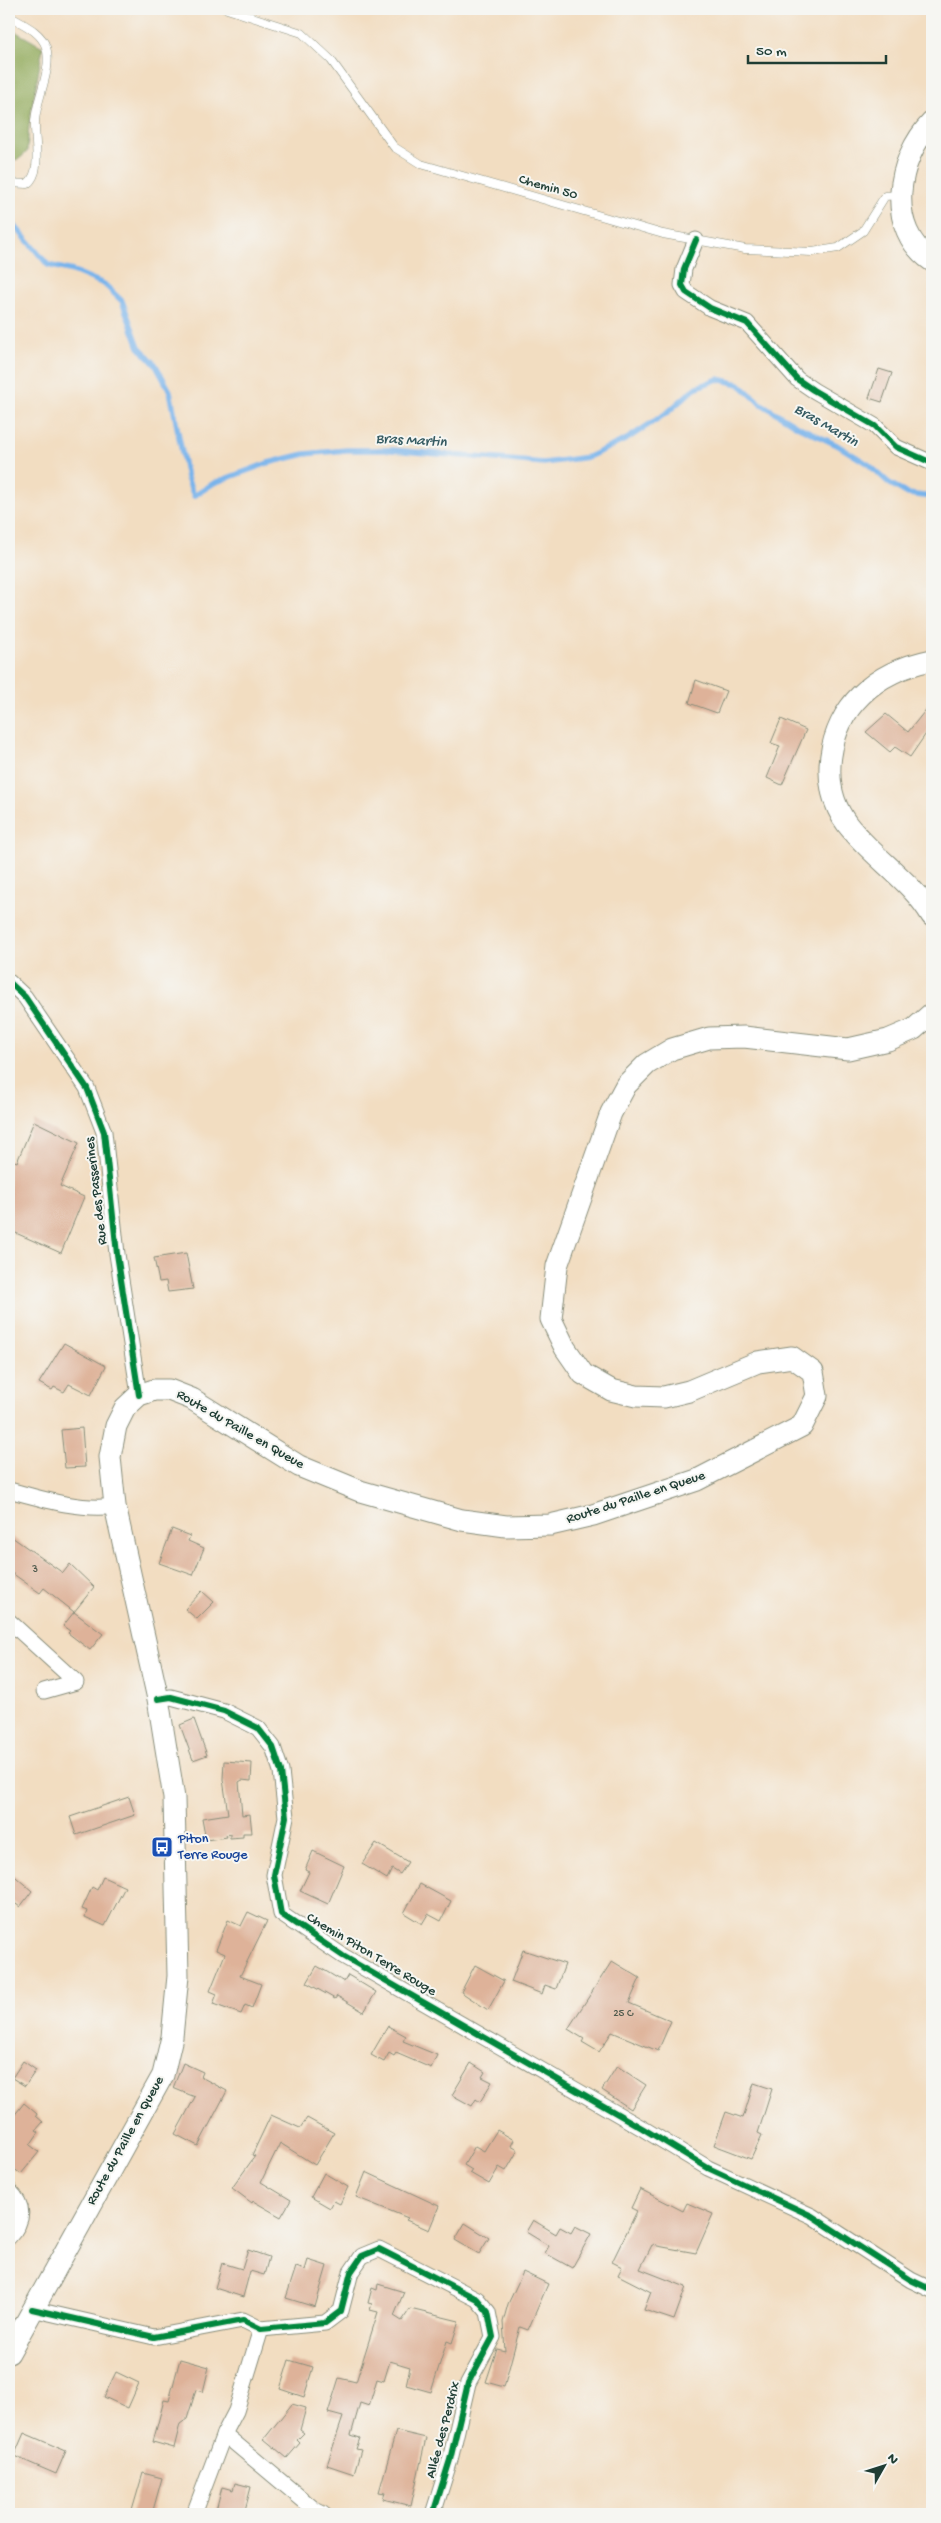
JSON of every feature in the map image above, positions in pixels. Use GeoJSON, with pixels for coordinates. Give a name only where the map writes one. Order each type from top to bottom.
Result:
{"type":"FeatureCollection","features":[{"type":"Feature","properties":{"kind":"main road"},"geometry":{"type":"LineString","coordinates":[[931,127],[907,162],[900,195],[901,216],[909,238],[923,254],[932,260]]}},
{"type":"Feature","properties":{"kind":"main road"},"geometry":{"type":"LineString","coordinates":[[932,660],[916,663],[883,678],[861,695],[845,716],[834,739],[829,771],[834,797],[846,823],[870,850],[901,877],[925,904],[932,916]]}},
{"type":"Feature","properties":{"kind":"main road","name":"Route du Paille en Queue"},"geometry":{"type":"LineString","coordinates":[[12,2340],[32,2309],[163,2075],[172,2038],[178,1976],[174,1798],[158,1698],[114,1506],[110,1457],[116,1426],[125,1408],[139,1395],[154,1390],[169,1390],[192,1399],[300,1466],[360,1491],[462,1520],[506,1526],[550,1525],[592,1515],[697,1480],[802,1426],[817,1396],[813,1372],[792,1357],[758,1362],[689,1391],[664,1397],[636,1396],[611,1390],[583,1374],[565,1348],[551,1319],[557,1266],[611,1113],[626,1086],[642,1069],[672,1049],[709,1038],[744,1037],[848,1048],[888,1040],[914,1029],[932,1013]]}},
{"type":"Feature","properties":{"kind":"street"},"geometry":{"type":"LineString","coordinates":[[696,240],[684,269],[682,285],[686,292],[710,308],[747,323],[798,379],[813,390],[875,426],[896,448],[932,464]]}},
{"type":"Feature","properties":{"kind":"street","name":"Rue des Passerines"},"geometry":{"type":"LineString","coordinates":[[9,982],[25,997],[87,1088],[104,1132],[117,1254],[139,1395]]}},
{"type":"Feature","properties":{"kind":"street"},"geometry":{"type":"LineString","coordinates":[[9,1490],[47,1501],[103,1508],[114,1506]]}},
{"type":"Feature","properties":{"kind":"street"},"geometry":{"type":"LineString","coordinates":[[9,1621],[76,1682],[44,1691]]}},
{"type":"Feature","properties":{"kind":"street","name":"Chemin Piton Terre Rouge"},"geometry":{"type":"LineString","coordinates":[[158,1698],[171,1697],[224,1711],[258,1728],[273,1747],[281,1771],[286,1817],[274,1875],[281,1914],[342,1956],[634,2123],[708,2168],[812,2216],[911,2280],[932,2290]]}},
{"type":"Feature","properties":{"kind":"street"},"geometry":{"type":"LineString","coordinates":[[9,2190],[22,2207],[22,2216],[16,2229],[9,2237]]}},
{"type":"Feature","properties":{"kind":"street","name":"Allée des Perdrix"},"geometry":{"type":"LineString","coordinates":[[32,2309],[154,2337],[243,2320],[261,2329],[325,2323],[342,2312],[351,2272],[362,2256],[380,2249],[477,2299],[488,2312],[493,2338],[468,2383],[450,2460],[433,2514]]}},
{"type":"Feature","properties":{"kind":"street"},"geometry":{"type":"LineString","coordinates":[[194,2514],[224,2434],[236,2412],[261,2329]]}},
{"type":"Feature","properties":{"kind":"street"},"geometry":{"type":"LineString","coordinates":[[224,2434],[323,2514]]}},
{"type":"Feature","properties":{"kind":"lane","name":"Chemin 50"},"geometry":{"type":"LineString","coordinates":[[227,9],[302,33],[331,60],[394,147],[421,164],[663,234],[745,249],[812,252],[838,248],[863,231],[885,196],[900,195]]}},
{"type":"Feature","properties":{"kind":"lane"},"geometry":{"type":"LineString","coordinates":[[9,16],[36,32],[42,39],[46,48],[48,62],[36,112],[35,173],[27,184],[9,183]]}},
{"type":"Feature","properties":{"kind":"green space"},"geometry":{"type":"Polygon","coordinates":[[[9,28],[43,47],[29,125],[27,152],[19,159],[9,161],[9,28]]]}},
{"type":"Feature","properties":{"kind":"building"},"geometry":{"type":"Polygon","coordinates":[[[879,369],[892,373],[882,402],[869,398],[879,369]]]}},
{"type":"Feature","properties":{"kind":"building"},"geometry":{"type":"Polygon","coordinates":[[[696,680],[726,691],[717,713],[689,703],[696,680]]]}},
{"type":"Feature","properties":{"kind":"building"},"geometry":{"type":"Polygon","coordinates":[[[932,702],[932,725],[910,757],[895,747],[890,752],[866,732],[886,714],[908,732],[932,702]]]}},
{"type":"Feature","properties":{"kind":"building"},"geometry":{"type":"Polygon","coordinates":[[[781,719],[806,730],[782,785],[767,778],[780,746],[771,743],[781,719]]]}},
{"type":"Feature","properties":{"kind":"building"},"geometry":{"type":"Polygon","coordinates":[[[34,1121],[79,1143],[60,1186],[84,1197],[61,1253],[9,1230],[9,1159],[17,1162],[34,1121]]]}},
{"type":"Feature","properties":{"kind":"building"},"geometry":{"type":"Polygon","coordinates":[[[186,1253],[193,1289],[168,1292],[166,1281],[159,1282],[154,1258],[186,1253]]]}},
{"type":"Feature","properties":{"kind":"building"},"geometry":{"type":"Polygon","coordinates":[[[64,1343],[106,1366],[91,1395],[69,1384],[64,1392],[54,1387],[52,1390],[39,1383],[64,1343]]]}},
{"type":"Feature","properties":{"kind":"building"},"geometry":{"type":"Polygon","coordinates":[[[82,1428],[85,1467],[65,1468],[61,1430],[82,1428]]]}},
{"type":"Feature","properties":{"kind":"building"},"geometry":{"type":"Polygon","coordinates":[[[172,1529],[190,1536],[188,1541],[204,1548],[193,1575],[159,1563],[172,1529]]]}},
{"type":"Feature","properties":{"kind":"building"},"geometry":{"type":"Polygon","coordinates":[[[9,1535],[63,1573],[70,1564],[94,1587],[74,1612],[44,1588],[40,1593],[9,1571],[9,1535]]]}},
{"type":"Feature","properties":{"kind":"building"},"geometry":{"type":"Polygon","coordinates":[[[202,1591],[214,1602],[197,1619],[185,1609],[202,1591]]]}},
{"type":"Feature","properties":{"kind":"building"},"geometry":{"type":"Polygon","coordinates":[[[74,1612],[103,1634],[90,1650],[68,1633],[70,1631],[63,1626],[74,1612]]]}},
{"type":"Feature","properties":{"kind":"building"},"geometry":{"type":"Polygon","coordinates":[[[194,1719],[207,1755],[193,1760],[180,1725],[194,1719]]]}},
{"type":"Feature","properties":{"kind":"building"},"geometry":{"type":"Polygon","coordinates":[[[224,1761],[252,1763],[251,1781],[242,1780],[239,1782],[242,1815],[250,1814],[252,1833],[243,1833],[243,1837],[230,1838],[230,1834],[226,1835],[227,1837],[206,1840],[202,1818],[228,1814],[223,1779],[224,1761]]]}},
{"type":"Feature","properties":{"kind":"building"},"geometry":{"type":"Polygon","coordinates":[[[129,1797],[135,1815],[76,1835],[70,1817],[129,1797]]]}},
{"type":"Feature","properties":{"kind":"building"},"geometry":{"type":"Polygon","coordinates":[[[376,1843],[408,1862],[400,1874],[392,1869],[387,1879],[362,1864],[376,1843]]]}},
{"type":"Feature","properties":{"kind":"building"},"geometry":{"type":"Polygon","coordinates":[[[313,1851],[344,1866],[328,1904],[300,1891],[309,1872],[305,1870],[313,1851]]]}},
{"type":"Feature","properties":{"kind":"building"},"geometry":{"type":"Polygon","coordinates":[[[9,1871],[32,1891],[20,1907],[9,1899],[9,1871]]]}},
{"type":"Feature","properties":{"kind":"building"},"geometry":{"type":"Polygon","coordinates":[[[103,1877],[125,1887],[105,1926],[85,1917],[87,1911],[82,1909],[92,1887],[97,1890],[103,1877]]]}},
{"type":"Feature","properties":{"kind":"building"},"geometry":{"type":"Polygon","coordinates":[[[420,1884],[451,1901],[441,1921],[428,1914],[422,1924],[404,1913],[420,1884]]]}},
{"type":"Feature","properties":{"kind":"building"},"geometry":{"type":"Polygon","coordinates":[[[248,1912],[267,1921],[240,1976],[261,1984],[252,2008],[245,2005],[241,2014],[213,2004],[217,1994],[210,1991],[225,1954],[216,1950],[228,1920],[241,1926],[248,1912]]]}},
{"type":"Feature","properties":{"kind":"building"},"geometry":{"type":"Polygon","coordinates":[[[523,1950],[565,1964],[556,1989],[545,1985],[542,1994],[511,1982],[523,1950]]]}},
{"type":"Feature","properties":{"kind":"building"},"geometry":{"type":"Polygon","coordinates":[[[612,1961],[640,1978],[629,2003],[671,2021],[658,2051],[612,2032],[599,2052],[582,2042],[584,2039],[568,2029],[612,1961]]]}},
{"type":"Feature","properties":{"kind":"building"},"geometry":{"type":"Polygon","coordinates":[[[475,1965],[504,1981],[488,2010],[461,1992],[475,1965]]]}},
{"type":"Feature","properties":{"kind":"building"},"geometry":{"type":"Polygon","coordinates":[[[317,1966],[344,1982],[348,1975],[376,1992],[364,2012],[337,1996],[335,1999],[307,1983],[317,1966]]]}},
{"type":"Feature","properties":{"kind":"building"},"geometry":{"type":"Polygon","coordinates":[[[388,2026],[406,2036],[403,2041],[437,2055],[431,2068],[396,2053],[394,2056],[389,2053],[384,2062],[371,2055],[388,2026]]]}},
{"type":"Feature","properties":{"kind":"building"},"geometry":{"type":"Polygon","coordinates":[[[23,2061],[36,2070],[25,2086],[12,2078],[23,2061]]]}},
{"type":"Feature","properties":{"kind":"building"},"geometry":{"type":"Polygon","coordinates":[[[183,2063],[203,2072],[201,2077],[227,2091],[198,2146],[175,2134],[195,2097],[173,2088],[183,2063]]]}},
{"type":"Feature","properties":{"kind":"building"},"geometry":{"type":"Polygon","coordinates":[[[471,2063],[485,2072],[482,2077],[492,2082],[480,2102],[476,2099],[472,2106],[452,2095],[471,2063]]]}},
{"type":"Feature","properties":{"kind":"building"},"geometry":{"type":"Polygon","coordinates":[[[617,2066],[646,2085],[631,2109],[602,2090],[617,2066]]]}},
{"type":"Feature","properties":{"kind":"building"},"geometry":{"type":"Polygon","coordinates":[[[754,2083],[772,2089],[758,2133],[762,2135],[751,2159],[714,2145],[726,2112],[743,2118],[754,2083]]]}},
{"type":"Feature","properties":{"kind":"building"},"geometry":{"type":"Polygon","coordinates":[[[24,2103],[43,2122],[36,2130],[39,2132],[30,2145],[39,2152],[21,2174],[9,2165],[9,2122],[24,2103]]]}},
{"type":"Feature","properties":{"kind":"building"},"geometry":{"type":"Polygon","coordinates":[[[271,2115],[300,2128],[307,2118],[334,2133],[315,2165],[280,2143],[261,2182],[291,2200],[281,2217],[253,2201],[252,2203],[232,2188],[255,2156],[252,2155],[271,2115]]]}},
{"type":"Feature","properties":{"kind":"building"},"geometry":{"type":"Polygon","coordinates":[[[497,2130],[514,2140],[511,2146],[518,2150],[506,2171],[499,2167],[489,2184],[470,2173],[472,2170],[464,2165],[475,2146],[484,2151],[497,2130]]]}},
{"type":"Feature","properties":{"kind":"building"},"geometry":{"type":"Polygon","coordinates":[[[366,2172],[439,2206],[429,2230],[406,2220],[408,2218],[356,2197],[366,2172]]]}},
{"type":"Feature","properties":{"kind":"building"},"geometry":{"type":"Polygon","coordinates":[[[324,2173],[348,2187],[340,2204],[334,2201],[330,2208],[311,2197],[324,2173]]]}},
{"type":"Feature","properties":{"kind":"building"},"geometry":{"type":"Polygon","coordinates":[[[640,2189],[683,2211],[687,2203],[713,2214],[696,2253],[652,2245],[640,2269],[686,2287],[674,2320],[644,2310],[651,2292],[618,2275],[622,2267],[612,2262],[637,2211],[631,2208],[640,2189]]]}},
{"type":"Feature","properties":{"kind":"building"},"geometry":{"type":"Polygon","coordinates":[[[533,2220],[556,2234],[560,2227],[571,2233],[575,2226],[591,2234],[572,2268],[545,2253],[549,2246],[526,2232],[533,2220]]]}},
{"type":"Feature","properties":{"kind":"building"},"geometry":{"type":"Polygon","coordinates":[[[465,2223],[489,2238],[479,2254],[455,2240],[465,2223]]]}},
{"type":"Feature","properties":{"kind":"building"},"geometry":{"type":"Polygon","coordinates":[[[248,2250],[269,2257],[264,2275],[250,2271],[243,2297],[215,2288],[222,2263],[242,2269],[248,2250]]]}},
{"type":"Feature","properties":{"kind":"building"},"geometry":{"type":"Polygon","coordinates":[[[308,2260],[327,2266],[315,2307],[286,2298],[296,2267],[305,2270],[308,2260]]]}},
{"type":"Feature","properties":{"kind":"building"},"geometry":{"type":"Polygon","coordinates":[[[523,2272],[548,2284],[528,2330],[520,2327],[504,2387],[486,2382],[497,2349],[505,2351],[503,2322],[508,2304],[523,2272]]]}},
{"type":"Feature","properties":{"kind":"building"},"geometry":{"type":"Polygon","coordinates":[[[378,2284],[404,2292],[394,2316],[402,2321],[410,2309],[459,2321],[452,2343],[447,2341],[431,2392],[406,2385],[410,2367],[390,2361],[384,2381],[377,2379],[369,2406],[360,2403],[351,2435],[360,2438],[356,2449],[361,2450],[354,2474],[327,2465],[343,2417],[328,2413],[339,2378],[356,2382],[378,2312],[370,2310],[372,2304],[368,2303],[372,2288],[377,2290],[378,2284]]]}},
{"type":"Feature","properties":{"kind":"building"},"geometry":{"type":"Polygon","coordinates":[[[180,2359],[209,2367],[203,2392],[196,2390],[187,2419],[180,2424],[174,2448],[153,2442],[164,2400],[169,2401],[180,2359]]]}},
{"type":"Feature","properties":{"kind":"building"},"geometry":{"type":"Polygon","coordinates":[[[289,2360],[313,2367],[304,2397],[280,2389],[289,2360]]]}},
{"type":"Feature","properties":{"kind":"building"},"geometry":{"type":"Polygon","coordinates":[[[116,2372],[139,2383],[128,2408],[104,2397],[116,2372]]]}},
{"type":"Feature","properties":{"kind":"building"},"geometry":{"type":"Polygon","coordinates":[[[292,2404],[306,2408],[300,2430],[304,2433],[297,2440],[300,2443],[287,2458],[264,2439],[292,2404]]]}},
{"type":"Feature","properties":{"kind":"building"},"geometry":{"type":"Polygon","coordinates":[[[396,2431],[426,2438],[411,2506],[383,2499],[385,2493],[379,2492],[396,2431]]]}},
{"type":"Feature","properties":{"kind":"building"},"geometry":{"type":"Polygon","coordinates":[[[24,2433],[66,2451],[56,2474],[14,2456],[24,2433]]]}},
{"type":"Feature","properties":{"kind":"building"},"geometry":{"type":"Polygon","coordinates":[[[143,2473],[162,2478],[152,2514],[131,2514],[143,2473]]]}},
{"type":"Feature","properties":{"kind":"building"},"geometry":{"type":"Polygon","coordinates":[[[235,2483],[251,2487],[244,2514],[215,2514],[222,2487],[233,2490],[235,2483]]]}},
{"type":"Feature","properties":{"kind":"waterway","name":"Bras Martin"},"geometry":{"type":"LineString","coordinates":[[9,219],[48,265],[73,271],[104,284],[122,301],[139,347],[155,364],[170,391],[187,478],[194,496],[214,483],[268,463],[305,454],[347,450],[392,450],[544,463],[588,457],[627,439],[668,412],[695,388],[718,379],[739,384],[760,403],[797,426],[837,445],[868,464],[889,483],[908,494],[932,497]]}},
{"type":"Feature","properties":{"kind":"cycle path"},"geometry":{"type":"LineString","coordinates":[[696,240],[684,269],[682,285],[686,292],[710,308],[747,323],[797,379],[875,426],[896,447],[932,463]]}},
{"type":"Feature","properties":{"kind":"cycle path"},"geometry":{"type":"LineString","coordinates":[[9,982],[25,997],[87,1088],[104,1132],[117,1254],[139,1395]]}},
{"type":"Feature","properties":{"kind":"cycle path"},"geometry":{"type":"LineString","coordinates":[[158,1699],[171,1697],[224,1711],[258,1728],[273,1747],[281,1771],[286,1817],[274,1875],[281,1914],[343,1956],[708,2168],[812,2216],[911,2280],[932,2290]]}},
{"type":"Feature","properties":{"kind":"cycle path"},"geometry":{"type":"LineString","coordinates":[[32,2309],[154,2337],[243,2320],[261,2329],[325,2323],[341,2311],[351,2272],[362,2256],[379,2249],[477,2299],[488,2312],[493,2337],[468,2383],[450,2460],[433,2514]]}},
{"type":"Feature","properties":{"kind":"place","name":"Piton Terre Rouge"},"geometry":{"type":"Point","coordinates":[162,1847]}}]}
